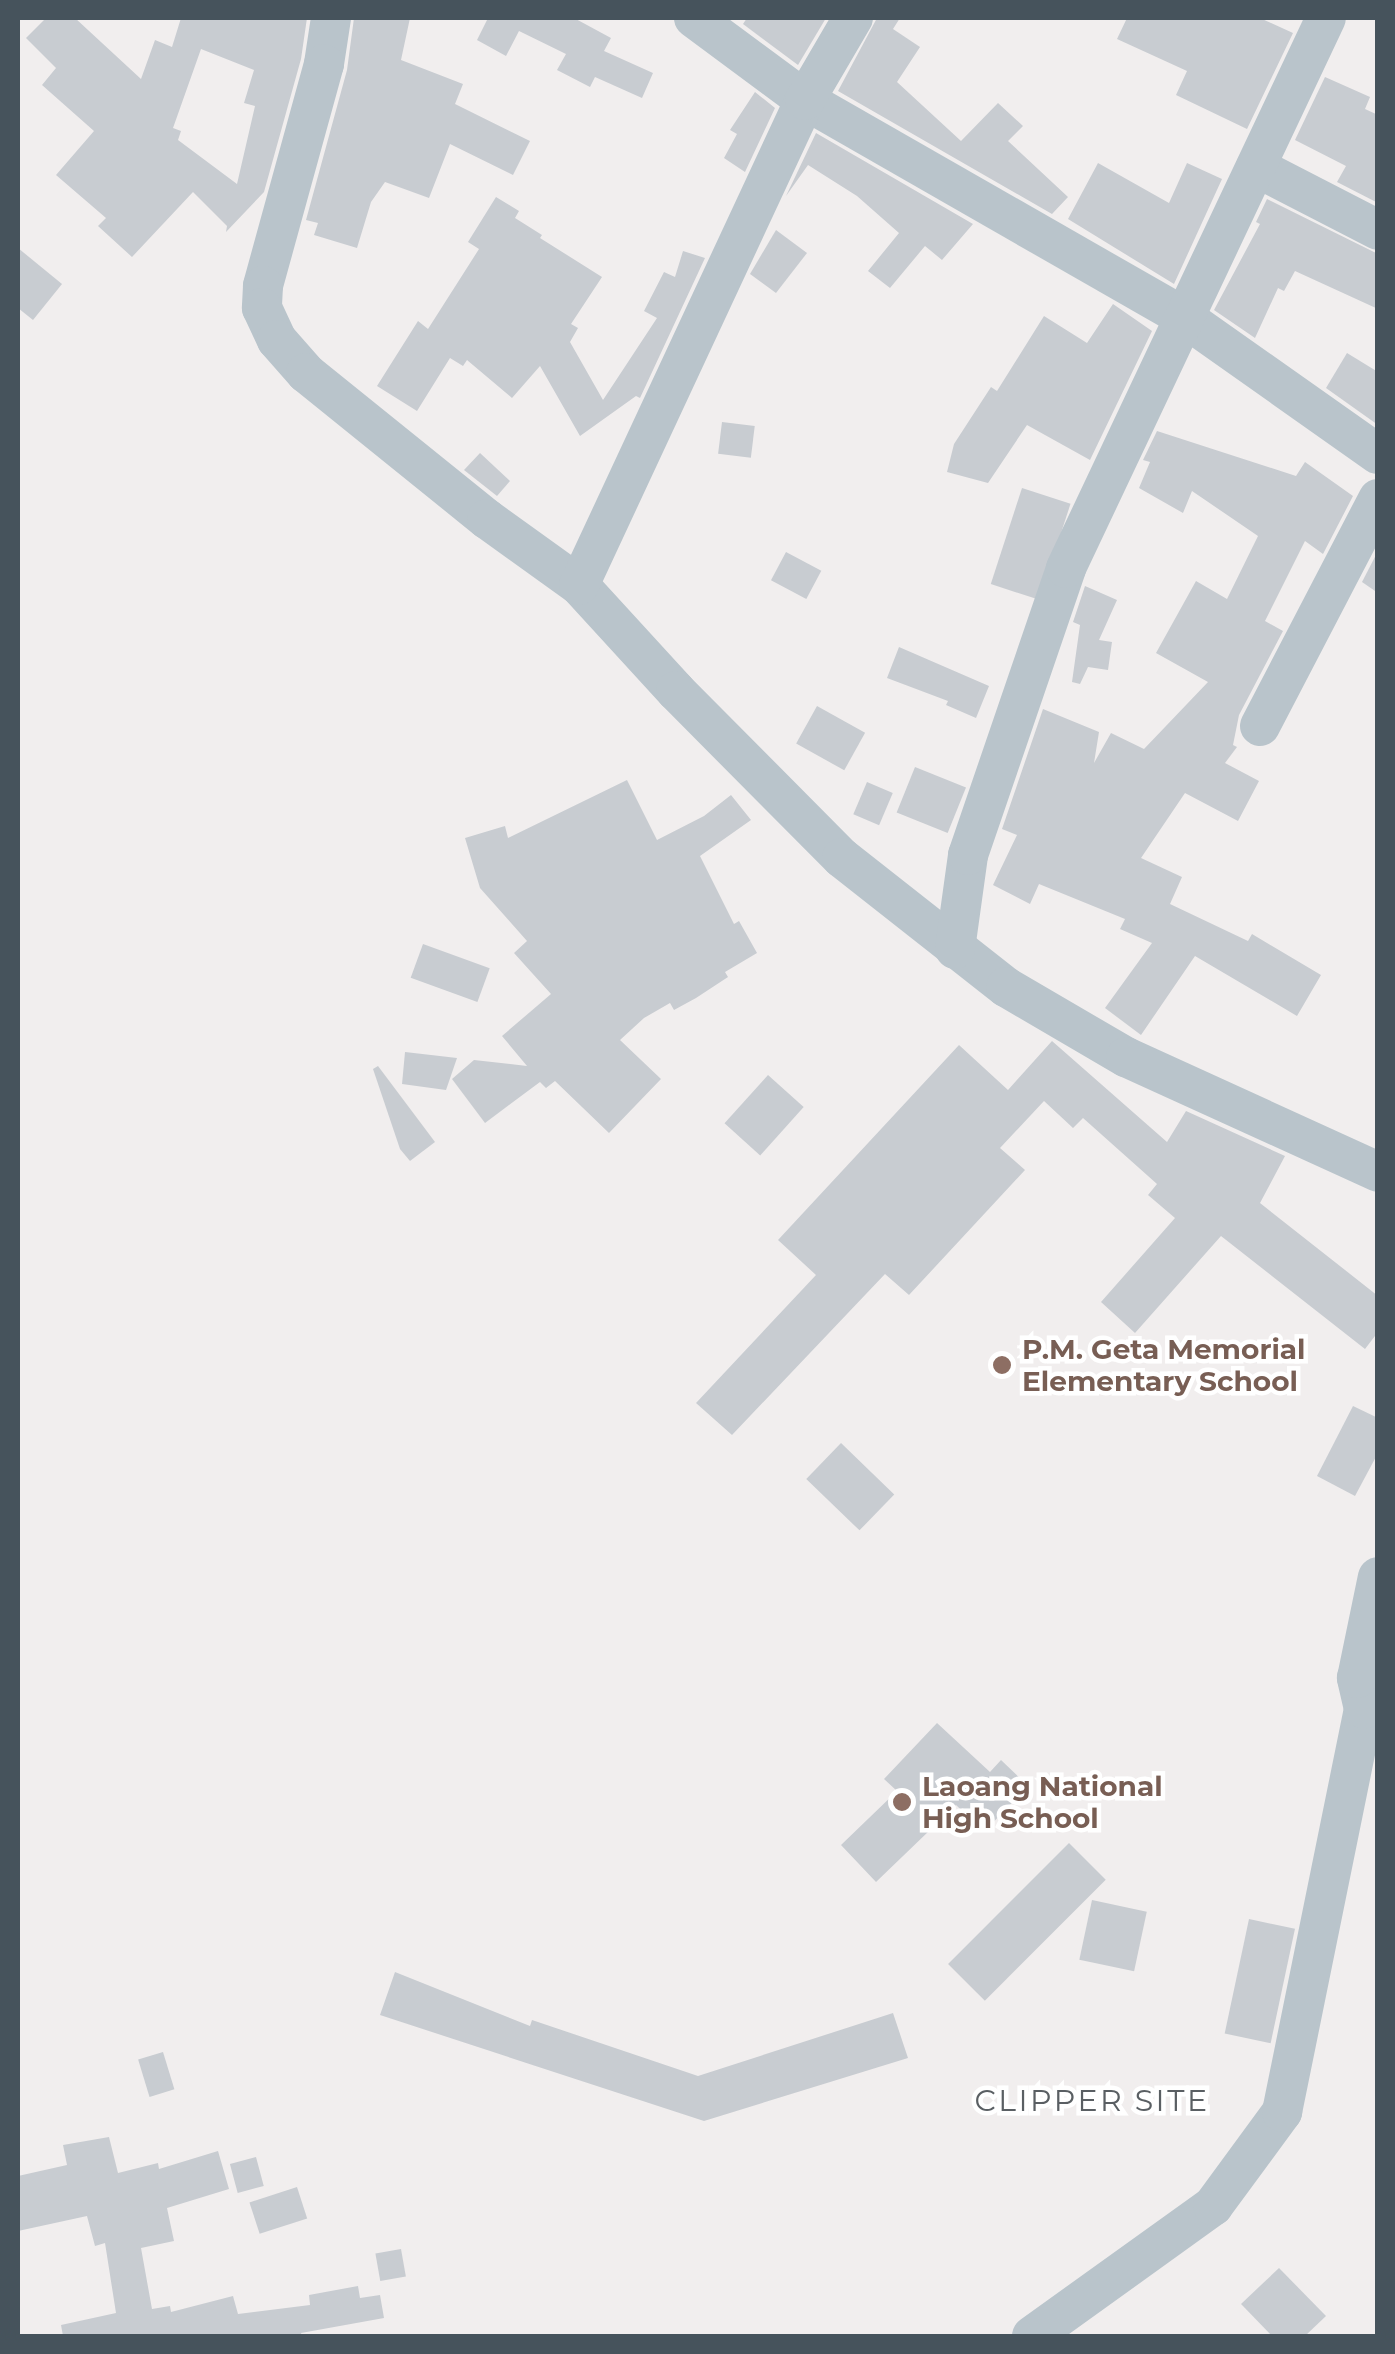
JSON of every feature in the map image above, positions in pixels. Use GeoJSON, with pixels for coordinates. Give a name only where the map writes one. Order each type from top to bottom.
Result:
{"type":"FeatureCollection","features":[{"type":"Feature","properties":{"kind":"street"},"geometry":{"type":"LineString","coordinates":[[331,18],[324,64],[262,286],[262,308],[277,340],[306,372],[487,518],[580,585],[676,691],[842,858],[1006,987],[1126,1057],[1378,1172]]}},
{"type":"Feature","properties":{"kind":"street"},"geometry":{"type":"LineString","coordinates":[[694,18],[805,100],[1185,318],[1378,454]]}},
{"type":"Feature","properties":{"kind":"street"},"geometry":{"type":"LineString","coordinates":[[580,585],[805,100],[853,18]]}},
{"type":"Feature","properties":{"kind":"street"},"geometry":{"type":"LineString","coordinates":[[956,949],[968,855],[1066,568],[1326,18]]}},
{"type":"Feature","properties":{"kind":"street"},"geometry":{"type":"LineString","coordinates":[[1256,167],[1378,230]]}},
{"type":"Feature","properties":{"kind":"street"},"geometry":{"type":"LineString","coordinates":[[1260,726],[1378,499]]}},
{"type":"Feature","properties":{"kind":"street"},"geometry":{"type":"LineString","coordinates":[[1032,2336],[1213,2206],[1282,2112],[1371,1709],[1356,1678],[1378,1577]]}},
{"type":"Feature","properties":{"kind":"building"},"geometry":{"type":"Polygon","coordinates":[[[46,18],[75,18],[141,79],[155,40],[172,47],[181,18],[307,18],[301,59],[264,192],[226,232],[227,226],[193,192],[132,257],[98,226],[106,218],[56,175],[94,131],[42,85],[56,68],[26,38],[46,18]],[[201,49],[173,128],[181,131],[178,140],[237,184],[255,106],[244,103],[254,70],[201,49]]]}},
{"type":"Feature","properties":{"kind":"building"},"geometry":{"type":"Polygon","coordinates":[[[354,18],[410,18],[401,60],[463,84],[455,104],[530,141],[513,175],[450,144],[429,198],[385,182],[371,202],[357,248],[314,235],[318,223],[306,220],[347,70],[354,18]]]}},
{"type":"Feature","properties":{"kind":"building"},"geometry":{"type":"Polygon","coordinates":[[[488,18],[574,18],[611,38],[604,51],[653,73],[642,98],[595,77],[590,87],[557,70],[566,54],[519,31],[506,56],[477,40],[488,18]]]}},
{"type":"Feature","properties":{"kind":"building"},"geometry":{"type":"Polygon","coordinates":[[[747,18],[826,18],[798,65],[743,24],[747,18]]]}},
{"type":"Feature","properties":{"kind":"building"},"geometry":{"type":"Polygon","coordinates":[[[877,18],[900,18],[893,29],[920,47],[897,82],[961,141],[998,103],[1023,126],[1008,141],[1068,197],[1052,214],[838,91],[877,18]]]}},
{"type":"Feature","properties":{"kind":"building"},"geometry":{"type":"Polygon","coordinates":[[[1127,18],[1260,18],[1293,33],[1247,129],[1176,95],[1187,71],[1117,39],[1127,18]]]}},
{"type":"Feature","properties":{"kind":"building"},"geometry":{"type":"Polygon","coordinates":[[[1325,77],[1370,97],[1365,109],[1378,115],[1378,203],[1337,182],[1346,166],[1295,140],[1325,77]]]}},
{"type":"Feature","properties":{"kind":"building"},"geometry":{"type":"Polygon","coordinates":[[[755,92],[775,108],[745,172],[724,158],[737,134],[730,130],[755,92]]]}},
{"type":"Feature","properties":{"kind":"building"},"geometry":{"type":"Polygon","coordinates":[[[816,133],[973,224],[942,260],[925,246],[890,288],[868,271],[899,233],[857,196],[808,165],[786,196],[816,133]]]}},
{"type":"Feature","properties":{"kind":"building"},"geometry":{"type":"Polygon","coordinates":[[[1098,163],[1169,203],[1187,163],[1222,179],[1174,284],[1068,219],[1098,163]]]}},
{"type":"Feature","properties":{"kind":"building"},"geometry":{"type":"Polygon","coordinates":[[[496,197],[519,211],[515,218],[542,235],[540,238],[602,277],[571,324],[578,328],[570,342],[603,400],[657,318],[644,311],[664,272],[675,277],[683,251],[705,258],[640,398],[636,396],[580,436],[540,366],[512,398],[467,360],[463,366],[450,358],[417,411],[377,386],[418,321],[428,329],[479,249],[468,242],[496,197]]]}},
{"type":"Feature","properties":{"kind":"building"},"geometry":{"type":"Polygon","coordinates":[[[1267,199],[1378,254],[1378,309],[1295,271],[1284,291],[1278,288],[1255,338],[1214,310],[1260,224],[1256,222],[1267,199]]]}},
{"type":"Feature","properties":{"kind":"building"},"geometry":{"type":"Polygon","coordinates":[[[776,230],[807,253],[776,293],[750,274],[776,230]]]}},
{"type":"Feature","properties":{"kind":"building"},"geometry":{"type":"Polygon","coordinates":[[[18,248],[62,284],[33,320],[18,308],[18,248]]]}},
{"type":"Feature","properties":{"kind":"building"},"geometry":{"type":"Polygon","coordinates":[[[1113,304],[1152,331],[1090,460],[1027,425],[988,483],[947,472],[954,444],[991,387],[997,391],[1044,316],[1087,343],[1113,304]]]}},
{"type":"Feature","properties":{"kind":"building"},"geometry":{"type":"Polygon","coordinates":[[[1347,353],[1378,372],[1378,425],[1326,388],[1347,353]]]}},
{"type":"Feature","properties":{"kind":"building"},"geometry":{"type":"Polygon","coordinates":[[[722,422],[755,426],[751,458],[718,454],[722,422]]]}},
{"type":"Feature","properties":{"kind":"building"},"geometry":{"type":"Polygon","coordinates":[[[1157,431],[1296,476],[1305,462],[1353,496],[1323,554],[1305,541],[1265,621],[1283,631],[1239,715],[1233,745],[1237,747],[1225,763],[1259,781],[1238,821],[1185,793],[1141,858],[1182,877],[1170,904],[1248,941],[1252,934],[1321,975],[1297,1016],[1195,956],[1141,1035],[1105,1008],[1152,943],[1120,929],[1125,919],[1039,884],[1030,904],[993,885],[1017,835],[1002,829],[1043,709],[1099,732],[1094,763],[1111,733],[1144,749],[1208,682],[1156,653],[1196,581],[1227,599],[1258,536],[1192,491],[1183,513],[1139,488],[1150,462],[1143,460],[1157,431]]]}},
{"type":"Feature","properties":{"kind":"building"},"geometry":{"type":"Polygon","coordinates":[[[480,453],[510,481],[497,496],[464,470],[480,453]]]}},
{"type":"Feature","properties":{"kind":"building"},"geometry":{"type":"Polygon","coordinates":[[[1022,488],[1071,504],[1039,600],[991,584],[1022,488]]]}},
{"type":"Feature","properties":{"kind":"building"},"geometry":{"type":"Polygon","coordinates":[[[1378,551],[1378,593],[1362,582],[1378,551]]]}},
{"type":"Feature","properties":{"kind":"building"},"geometry":{"type":"Polygon","coordinates":[[[786,552],[821,571],[806,599],[771,580],[786,552]]]}},
{"type":"Feature","properties":{"kind":"building"},"geometry":{"type":"Polygon","coordinates":[[[1085,586],[1117,600],[1099,640],[1112,642],[1108,670],[1088,667],[1080,684],[1072,682],[1080,625],[1073,622],[1085,586]]]}},
{"type":"Feature","properties":{"kind":"building"},"geometry":{"type":"Polygon","coordinates":[[[899,647],[989,686],[976,718],[946,705],[948,701],[887,678],[899,647]]]}},
{"type":"Feature","properties":{"kind":"building"},"geometry":{"type":"Polygon","coordinates":[[[817,706],[865,733],[844,770],[796,744],[817,706]]]}},
{"type":"Feature","properties":{"kind":"building"},"geometry":{"type":"Polygon","coordinates":[[[915,767],[966,788],[948,833],[897,812],[915,767]]]}},
{"type":"Feature","properties":{"kind":"building"},"geometry":{"type":"Polygon","coordinates":[[[627,780],[657,840],[704,816],[731,795],[751,820],[700,856],[734,924],[739,921],[757,953],[725,972],[728,977],[696,998],[674,1010],[670,1003],[644,1018],[620,1040],[661,1079],[609,1133],[555,1081],[546,1088],[540,1082],[485,1123],[452,1079],[474,1060],[527,1066],[502,1036],[551,994],[514,953],[527,941],[480,888],[465,838],[505,826],[508,838],[627,780]]]}},
{"type":"Feature","properties":{"kind":"building"},"geometry":{"type":"Polygon","coordinates":[[[867,782],[893,793],[879,825],[853,814],[867,782]]]}},
{"type":"Feature","properties":{"kind":"building"},"geometry":{"type":"Polygon","coordinates":[[[423,944],[490,968],[477,1002],[411,978],[423,944]]]}},
{"type":"Feature","properties":{"kind":"building"},"geometry":{"type":"Polygon","coordinates":[[[1052,1041],[1167,1142],[1186,1111],[1285,1156],[1260,1203],[1378,1296],[1378,1332],[1365,1349],[1221,1236],[1135,1333],[1101,1302],[1175,1218],[1148,1195],[1157,1184],[1083,1118],[1073,1128],[1044,1101],[1000,1148],[1025,1170],[909,1295],[885,1274],[732,1435],[696,1403],[816,1275],[778,1240],[959,1045],[1008,1090],[1052,1041]]]}},
{"type":"Feature","properties":{"kind":"building"},"geometry":{"type":"Polygon","coordinates":[[[405,1052],[457,1058],[446,1090],[402,1084],[405,1052]]]}},
{"type":"Feature","properties":{"kind":"building"},"geometry":{"type":"Polygon","coordinates":[[[378,1066],[435,1142],[410,1161],[400,1149],[373,1069],[378,1066]]]}},
{"type":"Feature","properties":{"kind":"building"},"geometry":{"type":"Polygon","coordinates":[[[768,1075],[804,1107],[760,1155],[725,1123],[768,1075]]]}},
{"type":"Feature","properties":{"kind":"building"},"geometry":{"type":"Polygon","coordinates":[[[1353,1406],[1378,1418],[1378,1453],[1355,1496],[1317,1476],[1353,1406]]]}},
{"type":"Feature","properties":{"kind":"building"},"geometry":{"type":"Polygon","coordinates":[[[841,1443],[894,1494],[859,1530],[806,1479],[841,1443]]]}},
{"type":"Feature","properties":{"kind":"building"},"geometry":{"type":"Polygon","coordinates":[[[937,1723],[990,1772],[1001,1760],[1028,1786],[984,1832],[956,1805],[876,1882],[841,1845],[897,1791],[884,1779],[937,1723]]]}},
{"type":"Feature","properties":{"kind":"building"},"geometry":{"type":"Polygon","coordinates":[[[1069,1843],[1106,1880],[985,2001],[948,1964],[1069,1843]]]}},
{"type":"Feature","properties":{"kind":"building"},"geometry":{"type":"Polygon","coordinates":[[[1092,1900],[1147,1912],[1134,1971],[1079,1960],[1092,1900]]]}},
{"type":"Feature","properties":{"kind":"building"},"geometry":{"type":"Polygon","coordinates":[[[1249,1919],[1295,1929],[1271,2043],[1225,2033],[1249,1919]]]}},
{"type":"Feature","properties":{"kind":"building"},"geometry":{"type":"Polygon","coordinates":[[[395,1972],[530,2026],[532,2020],[698,2076],[893,2013],[908,2058],[704,2121],[380,2015],[395,1972]]]}},
{"type":"Feature","properties":{"kind":"building"},"geometry":{"type":"Polygon","coordinates":[[[163,2052],[174,2089],[150,2097],[138,2060],[163,2052]]]}},
{"type":"Feature","properties":{"kind":"building"},"geometry":{"type":"Polygon","coordinates":[[[109,2137],[118,2173],[158,2163],[159,2169],[218,2151],[229,2189],[167,2208],[174,2241],[141,2248],[152,2309],[170,2306],[171,2312],[233,2296],[238,2314],[310,2305],[309,2295],[358,2286],[360,2298],[380,2295],[384,2318],[301,2333],[302,2336],[63,2336],[61,2325],[116,2313],[105,2243],[95,2246],[87,2216],[18,2231],[18,2176],[67,2165],[63,2145],[109,2137]]]}},
{"type":"Feature","properties":{"kind":"building"},"geometry":{"type":"Polygon","coordinates":[[[256,2157],[264,2186],[238,2193],[230,2164],[256,2157]]]}},
{"type":"Feature","properties":{"kind":"building"},"geometry":{"type":"Polygon","coordinates":[[[297,2187],[307,2218],[260,2234],[249,2202],[297,2187]]]}},
{"type":"Feature","properties":{"kind":"building"},"geometry":{"type":"Polygon","coordinates":[[[401,2249],[406,2277],[380,2281],[375,2254],[401,2249]]]}},
{"type":"Feature","properties":{"kind":"building"},"geometry":{"type":"Polygon","coordinates":[[[1279,2268],[1326,2316],[1305,2336],[1272,2336],[1241,2304],[1279,2268]]]}},
{"type":"Feature","properties":{"kind":"place","name":"P.M. Geta Memorial Elementary School"},"geometry":{"type":"Point","coordinates":[1002,1365]}},
{"type":"Feature","properties":{"kind":"place","name":"Laoang National High School"},"geometry":{"type":"Point","coordinates":[902,1802]}},
{"type":"Feature","properties":{"kind":"district","name":"CLIPPER SITE"},"geometry":{"type":"Point","coordinates":[1092,2101]}}]}
